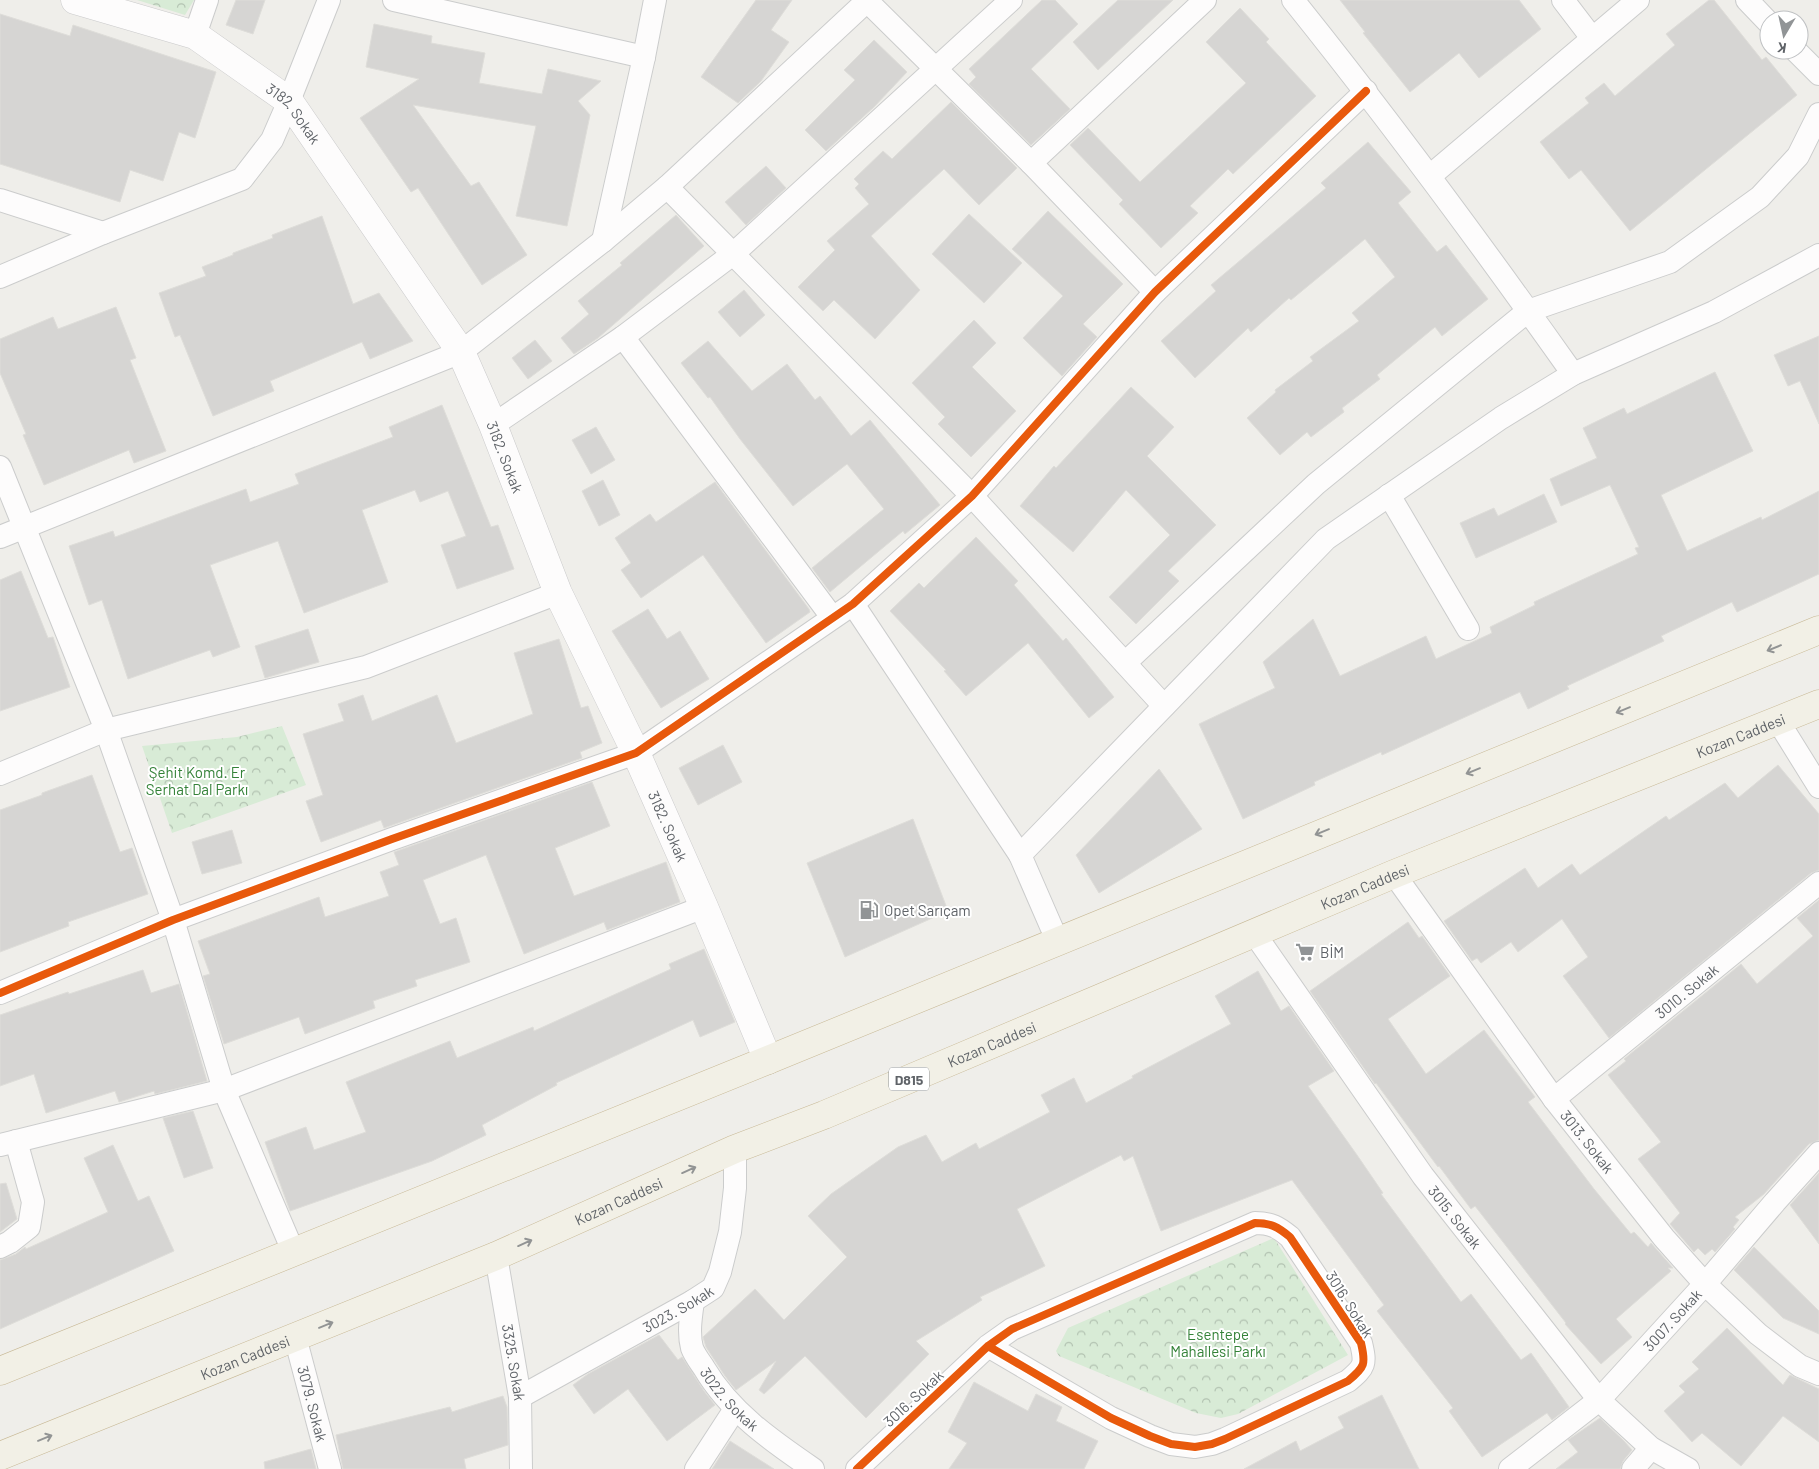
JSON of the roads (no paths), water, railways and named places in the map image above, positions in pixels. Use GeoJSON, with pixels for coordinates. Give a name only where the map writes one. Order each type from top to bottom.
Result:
{"type":"FeatureCollection","features":[{"type":"Feature","properties":{"kind":"highway"},"geometry":{"type":"LineString","coordinates":[[0,1371],[768,1060],[1057,940],[1819,630]]}},
{"type":"Feature","properties":{"kind":"highway","name":"Kozan Caddesi"},"geometry":{"type":"LineString","coordinates":[[0,1456],[496,1256],[735,1149],[824,1114],[1394,874],[1819,704]]}},
{"type":"Feature","properties":{"kind":"main road","name":"3182. Sokak"},"geometry":{"type":"LineString","coordinates":[[74,0],[195,35],[289,101],[461,352],[493,424],[558,593],[636,753],[704,907],[768,1060]]}},
{"type":"Feature","properties":{"kind":"street"},"geometry":{"type":"LineString","coordinates":[[195,35],[207,0]]}},
{"type":"Feature","properties":{"kind":"street"},"geometry":{"type":"LineString","coordinates":[[0,278],[103,233],[242,179],[272,140],[328,0]]}},
{"type":"Feature","properties":{"kind":"street"},"geometry":{"type":"LineString","coordinates":[[394,0],[644,57]]}},
{"type":"Feature","properties":{"kind":"street"},"geometry":{"type":"LineString","coordinates":[[602,241],[655,0]]}},
{"type":"Feature","properties":{"kind":"street"},"geometry":{"type":"LineString","coordinates":[[0,537],[461,352],[602,241],[667,187],[867,0],[1031,163],[1155,292]]}},
{"type":"Feature","properties":{"kind":"street"},"geometry":{"type":"LineString","coordinates":[[493,424],[623,337],[733,254],[1011,0]]}},
{"type":"Feature","properties":{"kind":"street"},"geometry":{"type":"LineString","coordinates":[[1031,163],[1205,0]]}},
{"type":"Feature","properties":{"kind":"street"},"geometry":{"type":"LineString","coordinates":[[1293,0],[1366,91],[1430,176],[1573,374]]}},
{"type":"Feature","properties":{"kind":"street"},"geometry":{"type":"LineString","coordinates":[[1563,0],[1592,38]]}},
{"type":"Feature","properties":{"kind":"street"},"geometry":{"type":"LineString","coordinates":[[1430,176],[1638,0]]}},
{"type":"Feature","properties":{"kind":"street"},"geometry":{"type":"LineString","coordinates":[[1747,0],[1759,13]]}},
{"type":"Feature","properties":{"kind":"street"},"geometry":{"type":"LineString","coordinates":[[1806,60],[1819,74]]}},
{"type":"Feature","properties":{"kind":"street"},"geometry":{"type":"LineString","coordinates":[[0,993],[173,920],[392,839],[636,753],[853,604],[972,496],[1155,292],[1366,91]]}},
{"type":"Feature","properties":{"kind":"street"},"geometry":{"type":"LineString","coordinates":[[1125,664],[1316,484],[1528,311],[1670,262],[1760,198],[1798,156],[1819,114]]}},
{"type":"Feature","properties":{"kind":"street"},"geometry":{"type":"LineString","coordinates":[[667,187],[972,496],[1164,706]]}},
{"type":"Feature","properties":{"kind":"street"},"geometry":{"type":"LineString","coordinates":[[0,200],[103,233]]}},
{"type":"Feature","properties":{"kind":"street"},"geometry":{"type":"LineString","coordinates":[[1020,855],[1326,539],[1502,418],[1573,374],[1714,312],[1819,255]]}},
{"type":"Feature","properties":{"kind":"street"},"geometry":{"type":"LineString","coordinates":[[623,337],[832,617]]}},
{"type":"Feature","properties":{"kind":"street"},"geometry":{"type":"LineString","coordinates":[[0,467],[106,730],[173,920],[224,1090],[294,1251]]}},
{"type":"Feature","properties":{"kind":"street"},"geometry":{"type":"LineString","coordinates":[[1389,495],[1468,628]]}},
{"type":"Feature","properties":{"kind":"street"},"geometry":{"type":"LineString","coordinates":[[0,774],[106,730],[366,666],[558,593]]}},
{"type":"Feature","properties":{"kind":"street"},"geometry":{"type":"LineString","coordinates":[[853,604],[1020,855],[1057,940]]}},
{"type":"Feature","properties":{"kind":"street"},"geometry":{"type":"LineString","coordinates":[[1778,721],[1819,787]]}},
{"type":"Feature","properties":{"kind":"street","name":"3013. Sokak"},"geometry":{"type":"LineString","coordinates":[[1394,874],[1554,1099],[1664,1238],[1706,1284],[1758,1334],[1800,1366],[1819,1374]]}},
{"type":"Feature","properties":{"kind":"street","name":"3010. Sokak"},"geometry":{"type":"LineString","coordinates":[[1554,1099],[1819,883]]}},
{"type":"Feature","properties":{"kind":"street"},"geometry":{"type":"LineString","coordinates":[[0,1247],[10,1242],[29,1227],[33,1202],[8,1143],[224,1090],[704,907]]}},
{"type":"Feature","properties":{"kind":"street","name":"3015. Sokak"},"geometry":{"type":"LineString","coordinates":[[1254,933],[1423,1176],[1599,1400],[1651,1448],[1688,1469]]}},
{"type":"Feature","properties":{"kind":"street","name":"3023. Sokak"},"geometry":{"type":"LineString","coordinates":[[520,1397],[693,1302],[712,1288],[720,1272],[730,1232],[735,1188],[735,1149]]}},
{"type":"Feature","properties":{"kind":"street","name":"3007. Sokak"},"geometry":{"type":"LineString","coordinates":[[1510,1469],[1599,1400],[1706,1284],[1819,1153]]}},
{"type":"Feature","properties":{"kind":"street","name":"3016. Sokak"},"geometry":{"type":"LineString","coordinates":[[857,1469],[988,1346],[1012,1329],[1255,1223],[1267,1223],[1277,1226],[1290,1237],[1361,1343],[1364,1357],[1362,1370],[1348,1381],[1226,1439],[1195,1447],[1170,1444],[1111,1418],[988,1346]]}},
{"type":"Feature","properties":{"kind":"street","name":"3325. Sokak"},"geometry":{"type":"LineString","coordinates":[[496,1256],[520,1397],[521,1469]]}},
{"type":"Feature","properties":{"kind":"street","name":"3022. Sokak"},"geometry":{"type":"LineString","coordinates":[[693,1302],[690,1328],[692,1348],[707,1374],[735,1409],[780,1446],[813,1469]]}},
{"type":"Feature","properties":{"kind":"street","name":"3079. Sokak"},"geometry":{"type":"LineString","coordinates":[[295,1337],[330,1469]]}},
{"type":"Feature","properties":{"kind":"street"},"geometry":{"type":"LineString","coordinates":[[696,1469],[735,1409]]}},
{"type":"Feature","properties":{"kind":"street"},"geometry":{"type":"LineString","coordinates":[[1633,1469],[1651,1448]]}},
{"type":"Feature","properties":{"kind":"place","name":"Opet Sarıçam"},"geometry":{"type":"Point","coordinates":[869,910]}},
{"type":"Feature","properties":{"kind":"place","name":"BİM"},"geometry":{"type":"Point","coordinates":[1305,952]}},
{"type":"Feature","properties":{"kind":"park label","name":"Şehit Komd. Er Serhat Dal Parkı"},"geometry":{"type":"Point","coordinates":[197,780]}},
{"type":"Feature","properties":{"kind":"park label","name":"Esentepe Mahallesi Parkı"},"geometry":{"type":"Point","coordinates":[1218,1342]}}]}
